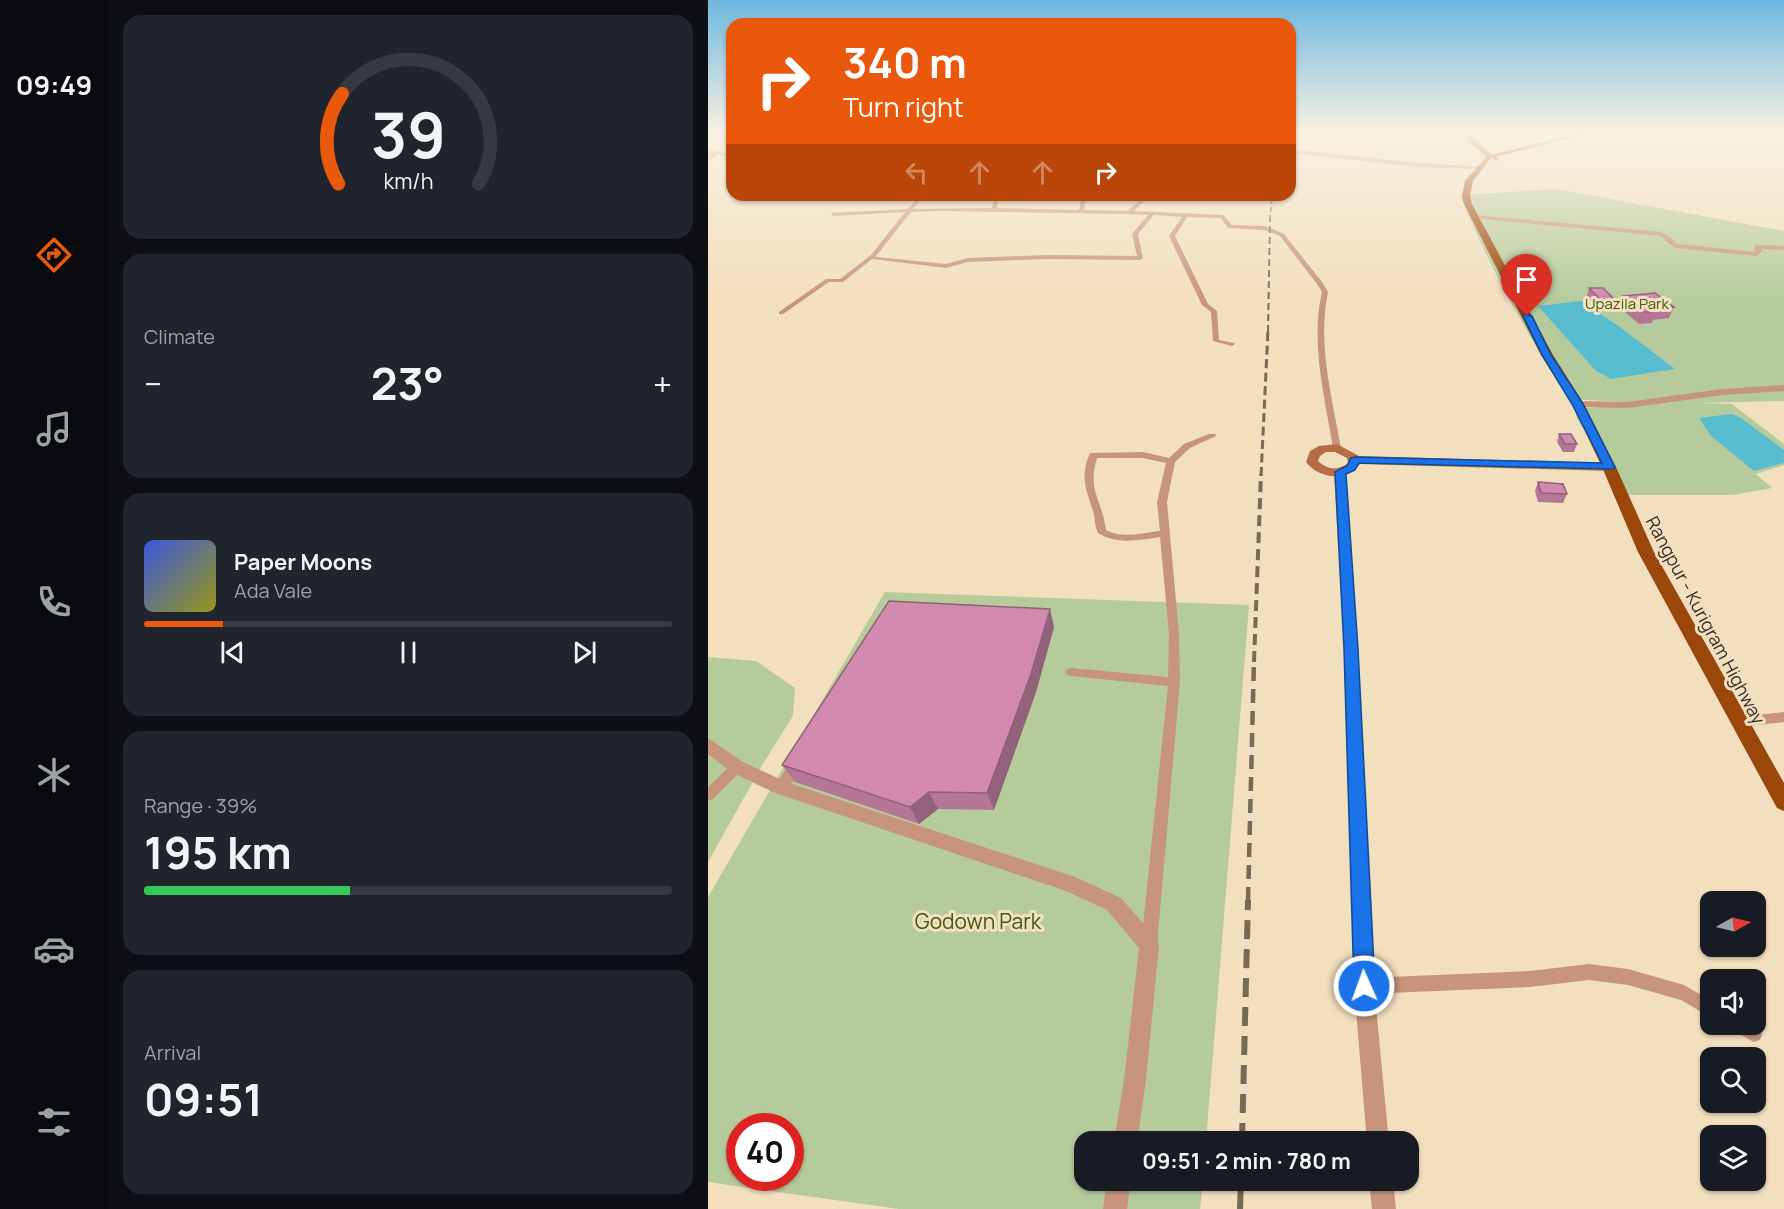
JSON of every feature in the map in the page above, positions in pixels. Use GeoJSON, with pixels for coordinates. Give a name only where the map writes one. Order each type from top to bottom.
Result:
{"type":"FeatureCollection","features":[{"type":"Feature","properties":{"kind":"highway","name":"Rangpur - Kurigram Highway"},"geometry":{"type":"LineString","coordinates":[[1468,188],[1466,196],[1474,217],[1547,355],[1578,404],[1609,467],[1646,552],[1784,802]]}},
{"type":"Feature","properties":{"kind":"main road"},"geometry":{"type":"LineString","coordinates":[[1337,448],[1349,452],[1355,460],[1352,468],[1340,472],[1326,471],[1312,462],[1312,458],[1318,451],[1337,448]]}},
{"type":"Feature","properties":{"kind":"main road"},"geometry":{"type":"LineString","coordinates":[[1355,460],[1609,467]]}},
{"type":"Feature","properties":{"kind":"street"},"geometry":{"type":"LineString","coordinates":[[782,313],[828,280],[841,281],[873,256],[917,201]]}},
{"type":"Feature","properties":{"kind":"street"},"geometry":{"type":"LineString","coordinates":[[994,210],[995,201]]}},
{"type":"Feature","properties":{"kind":"street"},"geometry":{"type":"LineString","coordinates":[[1081,212],[1083,201]]}},
{"type":"Feature","properties":{"kind":"street"},"geometry":{"type":"LineString","coordinates":[[1129,213],[1142,201]]}},
{"type":"Feature","properties":{"kind":"street"},"geometry":{"type":"LineString","coordinates":[[832,214],[908,210],[994,210],[1223,217],[1230,227],[1265,228],[1282,235],[1325,292],[1320,316],[1325,375],[1337,448]]}},
{"type":"Feature","properties":{"kind":"street"},"geometry":{"type":"LineString","coordinates":[[873,256],[875,259],[946,266],[968,260],[1140,258],[1135,234],[1152,214]]}},
{"type":"Feature","properties":{"kind":"street"},"geometry":{"type":"LineString","coordinates":[[1185,216],[1172,236],[1206,305],[1214,311],[1216,341],[1232,344]]}},
{"type":"Feature","properties":{"kind":"street"},"geometry":{"type":"LineString","coordinates":[[1474,217],[1660,234],[1678,246],[1757,254],[1760,251],[1757,247],[1784,248]]}},
{"type":"Feature","properties":{"kind":"street"},"geometry":{"type":"LineString","coordinates":[[1578,404],[1627,405],[1723,392],[1784,388]]}},
{"type":"Feature","properties":{"kind":"street"},"geometry":{"type":"LineString","coordinates":[[1127,1131],[1135,1080],[1174,682],[1174,634],[1162,502],[1171,461],[1187,446],[1212,436]]}},
{"type":"Feature","properties":{"kind":"street"},"geometry":{"type":"LineString","coordinates":[[1164,534],[1115,537],[1101,531],[1100,517],[1087,487],[1089,466],[1093,455],[1143,455],[1171,461]]}},
{"type":"Feature","properties":{"kind":"street"},"geometry":{"type":"LineString","coordinates":[[1340,472],[1351,649],[1364,986],[1377,1131]]}},
{"type":"Feature","properties":{"kind":"street"},"geometry":{"type":"LineString","coordinates":[[1071,672],[1174,682]]}},
{"type":"Feature","properties":{"kind":"street"},"geometry":{"type":"LineString","coordinates":[[1740,722],[1784,717]]}},
{"type":"Feature","properties":{"kind":"street"},"geometry":{"type":"LineString","coordinates":[[708,745],[737,767],[782,788],[1069,883],[1114,904],[1149,945]]}},
{"type":"Feature","properties":{"kind":"street"},"geometry":{"type":"LineString","coordinates":[[782,788],[800,758]]}},
{"type":"Feature","properties":{"kind":"street"},"geometry":{"type":"LineString","coordinates":[[708,795],[737,767]]}},
{"type":"Feature","properties":{"kind":"street"},"geometry":{"type":"LineString","coordinates":[[1364,986],[1530,979],[1589,972],[1628,976],[1684,993],[1700,1003]]}},
{"type":"Feature","properties":{"kind":"street"},"geometry":{"type":"LineString","coordinates":[[1115,1209],[1117,1191]]}},
{"type":"Feature","properties":{"kind":"street"},"geometry":{"type":"LineString","coordinates":[[1382,1191],[1384,1209]]}},
{"type":"Feature","properties":{"kind":"green space","name":"Upazila Park"},"geometry":{"type":"Polygon","coordinates":[[[1556,189],[1784,231],[1784,401],[1696,403],[1732,404],[1784,444],[1784,465],[1756,474],[1772,488],[1733,495],[1625,495],[1577,419],[1575,409],[1644,403],[1568,399],[1538,350],[1483,248],[1460,195],[1556,189]]]}},
{"type":"Feature","properties":{"kind":"green space","name":"Godown Park"},"geometry":{"type":"Polygon","coordinates":[[[885,592],[1249,605],[1207,1131],[1074,1131],[1074,1191],[1202,1191],[1200,1209],[899,1209],[772,1191],[804,1191],[804,1113],[726,1113],[726,1185],[708,1182],[708,897],[885,592]]]}},
{"type":"Feature","properties":{"kind":"green space"},"geometry":{"type":"Polygon","coordinates":[[[708,657],[756,661],[795,688],[793,716],[764,762],[708,862],[708,657]]]}},
{"type":"Feature","properties":{"kind":"water"},"geometry":{"type":"Polygon","coordinates":[[[1581,301],[1675,369],[1611,379],[1595,370],[1538,306],[1581,301]]]}},
{"type":"Feature","properties":{"kind":"water"},"geometry":{"type":"Polygon","coordinates":[[[1731,414],[1741,418],[1784,450],[1784,463],[1754,471],[1711,436],[1699,418],[1731,414]]]}},
{"type":"Feature","properties":{"kind":"building"},"geometry":{"type":"Polygon","coordinates":[[[1589,288],[1603,288],[1615,300],[1601,300],[1589,288]]]}},
{"type":"Feature","properties":{"kind":"building"},"geometry":{"type":"Polygon","coordinates":[[[1655,293],[1674,307],[1653,308],[1657,311],[1644,312],[1623,296],[1655,293]]]}},
{"type":"Feature","properties":{"kind":"building"},"geometry":{"type":"Polygon","coordinates":[[[1559,434],[1571,434],[1577,444],[1565,444],[1559,434]]]}},
{"type":"Feature","properties":{"kind":"building"},"geometry":{"type":"Polygon","coordinates":[[[1538,482],[1563,484],[1567,494],[1541,493],[1538,482]]]}},
{"type":"Feature","properties":{"kind":"building"},"geometry":{"type":"Polygon","coordinates":[[[889,601],[1050,609],[1031,674],[987,793],[929,792],[910,807],[782,765],[889,601]]]}},
{"type":"Feature","properties":{"kind":"railway"},"geometry":{"type":"LineString","coordinates":[[1270,220],[1272,201]]}},
{"type":"Feature","properties":{"kind":"railway"},"geometry":{"type":"LineString","coordinates":[[1268,332],[1270,218]]}},
{"type":"Feature","properties":{"kind":"railway"},"geometry":{"type":"LineString","coordinates":[[1261,476],[1268,330]]}},
{"type":"Feature","properties":{"kind":"railway"},"geometry":{"type":"LineString","coordinates":[[1254,662],[1261,474]]}},
{"type":"Feature","properties":{"kind":"railway"},"geometry":{"type":"LineString","coordinates":[[1248,901],[1254,660]]}},
{"type":"Feature","properties":{"kind":"railway"},"geometry":{"type":"LineString","coordinates":[[1242,1131],[1248,900]]}},
{"type":"Feature","properties":{"kind":"railway"},"geometry":{"type":"LineString","coordinates":[[1240,1209],[1241,1191]]}},
{"type":"Feature","properties":{"kind":"route"},"geometry":{"type":"LineString","coordinates":[[1364,986],[1351,649],[1340,472],[1352,468],[1355,460],[1609,467],[1578,404],[1547,355],[1527,316]]}}]}
